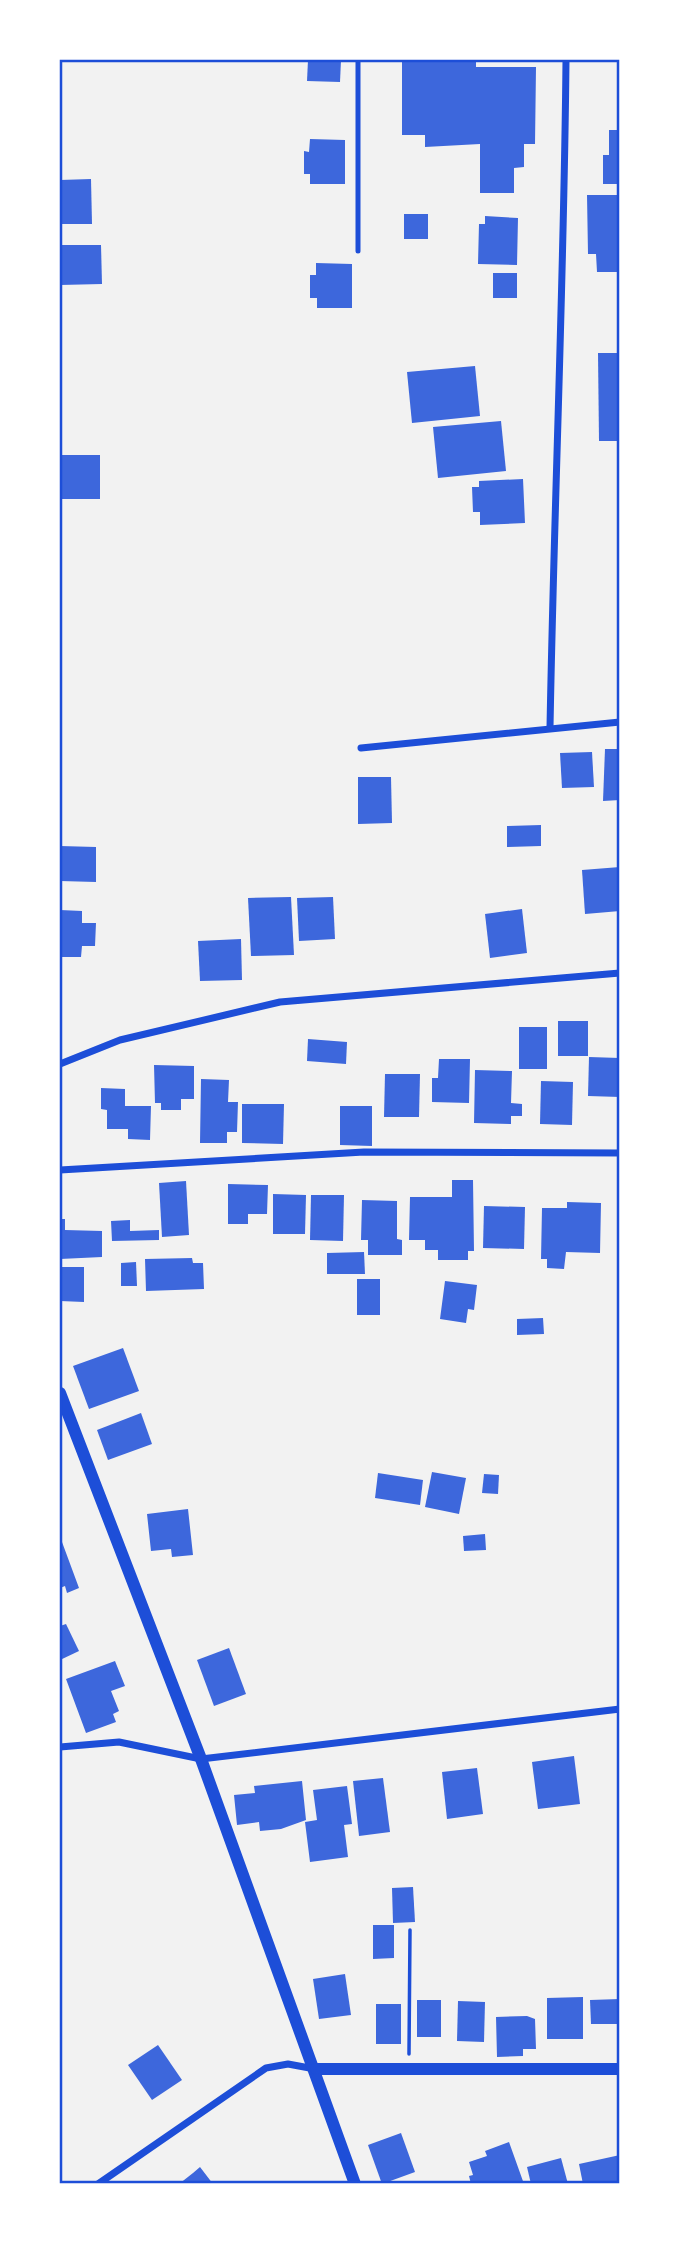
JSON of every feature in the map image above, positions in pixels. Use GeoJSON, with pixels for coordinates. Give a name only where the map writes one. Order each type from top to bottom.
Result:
{"type":"FeatureCollection","features":[{"type":"Feature","properties":{"kind":"street"},"geometry":{"type":"LineString","coordinates":[[550,728],[553,528],[564,297],[566,60]]}},
{"type":"Feature","properties":{"kind":"street"},"geometry":{"type":"LineString","coordinates":[[361,748],[620,723]]}},
{"type":"Feature","properties":{"kind":"street"},"geometry":{"type":"LineString","coordinates":[[60,1064],[121,1040],[280,1002],[620,973]]}},
{"type":"Feature","properties":{"kind":"street"},"geometry":{"type":"LineString","coordinates":[[60,1170],[364,1152],[620,1153]]}},
{"type":"Feature","properties":{"kind":"street"},"geometry":{"type":"LineString","coordinates":[[60,1393],[62,1408],[201,1759],[316,2069],[355,2183]]}},
{"type":"Feature","properties":{"kind":"street"},"geometry":{"type":"LineString","coordinates":[[60,1747],[120,1742],[201,1759],[620,1709]]}},
{"type":"Feature","properties":{"kind":"street"},"geometry":{"type":"LineString","coordinates":[[98,2183],[266,2068],[288,2064],[316,2069],[620,2069]]}},
{"type":"Feature","properties":{"kind":"lane"},"geometry":{"type":"LineString","coordinates":[[358,60],[358,251]]}},
{"type":"Feature","properties":{"kind":"path"},"geometry":{"type":"LineString","coordinates":[[409,2069],[410,1930]]}},
{"type":"Feature","properties":{"kind":"building"},"geometry":{"type":"Polygon","coordinates":[[[308,60],[341,60],[340,82],[307,81],[308,60]]]}},
{"type":"Feature","properties":{"kind":"building"},"geometry":{"type":"Polygon","coordinates":[[[402,60],[476,60],[476,67],[536,67],[535,144],[524,144],[524,167],[514,168],[514,193],[480,193],[480,144],[425,147],[425,135],[402,135],[402,60]]]}},
{"type":"Feature","properties":{"kind":"building"},"geometry":{"type":"Polygon","coordinates":[[[609,130],[620,130],[620,184],[603,184],[603,155],[609,155],[609,130]]]}},
{"type":"Feature","properties":{"kind":"building"},"geometry":{"type":"Polygon","coordinates":[[[310,139],[345,140],[345,184],[310,184],[310,174],[304,174],[304,151],[309,152],[310,139]]]}},
{"type":"Feature","properties":{"kind":"building"},"geometry":{"type":"Polygon","coordinates":[[[91,179],[92,224],[60,224],[60,180],[91,179]]]}},
{"type":"Feature","properties":{"kind":"building"},"geometry":{"type":"Polygon","coordinates":[[[587,195],[620,195],[620,272],[597,272],[596,254],[588,254],[587,195]]]}},
{"type":"Feature","properties":{"kind":"building"},"geometry":{"type":"Polygon","coordinates":[[[404,214],[428,214],[428,239],[404,239],[404,214]]]}},
{"type":"Feature","properties":{"kind":"building"},"geometry":{"type":"Polygon","coordinates":[[[485,216],[518,218],[517,265],[478,264],[479,224],[485,224],[485,216]]]}},
{"type":"Feature","properties":{"kind":"building"},"geometry":{"type":"Polygon","coordinates":[[[60,245],[101,245],[102,284],[60,285],[60,245]]]}},
{"type":"Feature","properties":{"kind":"building"},"geometry":{"type":"Polygon","coordinates":[[[316,263],[352,264],[352,308],[317,308],[317,298],[310,298],[310,275],[316,275],[316,263]]]}},
{"type":"Feature","properties":{"kind":"building"},"geometry":{"type":"Polygon","coordinates":[[[493,273],[517,273],[517,298],[493,298],[493,273]]]}},
{"type":"Feature","properties":{"kind":"building"},"geometry":{"type":"Polygon","coordinates":[[[598,353],[618,353],[619,441],[599,441],[598,353]]]}},
{"type":"Feature","properties":{"kind":"building"},"geometry":{"type":"Polygon","coordinates":[[[475,366],[480,416],[412,423],[407,372],[475,366]]]}},
{"type":"Feature","properties":{"kind":"building"},"geometry":{"type":"Polygon","coordinates":[[[501,421],[506,471],[438,478],[433,427],[501,421]]]}},
{"type":"Feature","properties":{"kind":"building"},"geometry":{"type":"Polygon","coordinates":[[[60,455],[100,455],[100,499],[60,499],[60,455]]]}},
{"type":"Feature","properties":{"kind":"building"},"geometry":{"type":"Polygon","coordinates":[[[523,479],[525,523],[480,525],[480,512],[473,512],[472,487],[479,487],[479,481],[523,479]]]}},
{"type":"Feature","properties":{"kind":"building"},"geometry":{"type":"Polygon","coordinates":[[[605,749],[620,749],[620,800],[603,801],[605,749]]]}},
{"type":"Feature","properties":{"kind":"building"},"geometry":{"type":"Polygon","coordinates":[[[592,752],[594,787],[562,788],[560,753],[592,752]]]}},
{"type":"Feature","properties":{"kind":"building"},"geometry":{"type":"Polygon","coordinates":[[[358,777],[391,777],[392,823],[358,824],[358,777]]]}},
{"type":"Feature","properties":{"kind":"building"},"geometry":{"type":"Polygon","coordinates":[[[541,825],[541,846],[507,847],[507,826],[541,825]]]}},
{"type":"Feature","properties":{"kind":"building"},"geometry":{"type":"Polygon","coordinates":[[[60,846],[96,847],[96,882],[60,881],[60,846]]]}},
{"type":"Feature","properties":{"kind":"building"},"geometry":{"type":"Polygon","coordinates":[[[620,867],[620,911],[585,914],[582,870],[620,867]]]}},
{"type":"Feature","properties":{"kind":"building"},"geometry":{"type":"Polygon","coordinates":[[[291,897],[294,955],[251,956],[248,898],[291,897]]]}},
{"type":"Feature","properties":{"kind":"building"},"geometry":{"type":"Polygon","coordinates":[[[333,897],[335,939],[299,941],[297,898],[333,897]]]}},
{"type":"Feature","properties":{"kind":"building"},"geometry":{"type":"Polygon","coordinates":[[[522,909],[527,953],[490,958],[485,914],[522,909]]]}},
{"type":"Feature","properties":{"kind":"building"},"geometry":{"type":"Polygon","coordinates":[[[60,910],[82,911],[82,923],[96,923],[95,946],[82,946],[81,957],[60,957],[60,910]]]}},
{"type":"Feature","properties":{"kind":"building"},"geometry":{"type":"Polygon","coordinates":[[[241,939],[242,980],[200,981],[198,941],[241,939]]]}},
{"type":"Feature","properties":{"kind":"building"},"geometry":{"type":"Polygon","coordinates":[[[558,1021],[588,1021],[588,1056],[558,1056],[558,1021]]]}},
{"type":"Feature","properties":{"kind":"building"},"geometry":{"type":"Polygon","coordinates":[[[519,1027],[547,1027],[547,1069],[519,1069],[519,1027]]]}},
{"type":"Feature","properties":{"kind":"building"},"geometry":{"type":"Polygon","coordinates":[[[308,1039],[347,1042],[346,1064],[307,1061],[308,1039]]]}},
{"type":"Feature","properties":{"kind":"building"},"geometry":{"type":"Polygon","coordinates":[[[589,1057],[620,1058],[620,1097],[588,1096],[589,1057]]]}},
{"type":"Feature","properties":{"kind":"building"},"geometry":{"type":"Polygon","coordinates":[[[439,1059],[470,1059],[469,1103],[432,1102],[432,1078],[438,1078],[439,1059]]]}},
{"type":"Feature","properties":{"kind":"building"},"geometry":{"type":"Polygon","coordinates":[[[154,1065],[194,1066],[194,1099],[181,1099],[181,1110],[161,1110],[161,1103],[155,1103],[154,1065]]]}},
{"type":"Feature","properties":{"kind":"building"},"geometry":{"type":"Polygon","coordinates":[[[475,1070],[512,1071],[511,1103],[522,1104],[522,1116],[511,1116],[511,1124],[474,1123],[475,1070]]]}},
{"type":"Feature","properties":{"kind":"building"},"geometry":{"type":"Polygon","coordinates":[[[385,1074],[420,1074],[419,1117],[384,1117],[385,1074]]]}},
{"type":"Feature","properties":{"kind":"building"},"geometry":{"type":"Polygon","coordinates":[[[201,1079],[229,1080],[228,1102],[238,1102],[237,1132],[227,1132],[227,1143],[200,1143],[201,1079]]]}},
{"type":"Feature","properties":{"kind":"building"},"geometry":{"type":"Polygon","coordinates":[[[541,1081],[573,1082],[572,1125],[540,1124],[541,1081]]]}},
{"type":"Feature","properties":{"kind":"building"},"geometry":{"type":"Polygon","coordinates":[[[101,1088],[125,1089],[125,1106],[151,1106],[150,1140],[128,1139],[128,1129],[107,1129],[107,1110],[101,1109],[101,1088]]]}},
{"type":"Feature","properties":{"kind":"building"},"geometry":{"type":"Polygon","coordinates":[[[242,1104],[284,1104],[283,1144],[242,1143],[242,1104]]]}},
{"type":"Feature","properties":{"kind":"building"},"geometry":{"type":"Polygon","coordinates":[[[340,1106],[372,1106],[372,1146],[340,1145],[340,1106]]]}},
{"type":"Feature","properties":{"kind":"building"},"geometry":{"type":"Polygon","coordinates":[[[452,1180],[473,1180],[474,1251],[468,1251],[468,1260],[438,1260],[438,1250],[425,1250],[425,1240],[409,1240],[410,1197],[452,1197],[452,1180]]]}},
{"type":"Feature","properties":{"kind":"building"},"geometry":{"type":"Polygon","coordinates":[[[186,1181],[189,1235],[162,1237],[159,1183],[186,1181]]]}},
{"type":"Feature","properties":{"kind":"building"},"geometry":{"type":"Polygon","coordinates":[[[228,1184],[268,1185],[267,1214],[248,1214],[248,1224],[228,1224],[228,1184]]]}},
{"type":"Feature","properties":{"kind":"building"},"geometry":{"type":"Polygon","coordinates":[[[273,1194],[306,1195],[305,1234],[273,1234],[273,1194]]]}},
{"type":"Feature","properties":{"kind":"building"},"geometry":{"type":"Polygon","coordinates":[[[311,1195],[344,1195],[343,1241],[310,1240],[311,1195]]]}},
{"type":"Feature","properties":{"kind":"building"},"geometry":{"type":"Polygon","coordinates":[[[362,1200],[397,1201],[397,1239],[402,1240],[402,1255],[368,1255],[368,1240],[361,1240],[362,1200]]]}},
{"type":"Feature","properties":{"kind":"building"},"geometry":{"type":"Polygon","coordinates":[[[567,1202],[601,1203],[600,1253],[566,1252],[564,1269],[547,1268],[547,1259],[541,1259],[542,1208],[567,1208],[567,1202]]]}},
{"type":"Feature","properties":{"kind":"building"},"geometry":{"type":"Polygon","coordinates":[[[484,1206],[525,1207],[524,1249],[483,1248],[484,1206]]]}},
{"type":"Feature","properties":{"kind":"building"},"geometry":{"type":"Polygon","coordinates":[[[60,1219],[65,1219],[65,1230],[102,1231],[102,1257],[60,1259],[60,1219]]]}},
{"type":"Feature","properties":{"kind":"building"},"geometry":{"type":"Polygon","coordinates":[[[130,1220],[130,1231],[159,1230],[159,1240],[112,1241],[111,1221],[130,1220]]]}},
{"type":"Feature","properties":{"kind":"building"},"geometry":{"type":"Polygon","coordinates":[[[364,1252],[365,1274],[327,1274],[327,1253],[364,1252]]]}},
{"type":"Feature","properties":{"kind":"building"},"geometry":{"type":"Polygon","coordinates":[[[192,1258],[193,1263],[203,1263],[204,1289],[146,1291],[145,1259],[192,1258]]]}},
{"type":"Feature","properties":{"kind":"building"},"geometry":{"type":"Polygon","coordinates":[[[136,1262],[137,1286],[121,1286],[121,1263],[136,1262]]]}},
{"type":"Feature","properties":{"kind":"building"},"geometry":{"type":"Polygon","coordinates":[[[60,1267],[84,1267],[84,1302],[60,1301],[60,1267]]]}},
{"type":"Feature","properties":{"kind":"building"},"geometry":{"type":"Polygon","coordinates":[[[357,1279],[380,1279],[380,1315],[357,1315],[357,1279]]]}},
{"type":"Feature","properties":{"kind":"building"},"geometry":{"type":"Polygon","coordinates":[[[445,1281],[477,1285],[474,1310],[468,1309],[466,1323],[440,1319],[445,1281]]]}},
{"type":"Feature","properties":{"kind":"building"},"geometry":{"type":"Polygon","coordinates":[[[543,1318],[544,1334],[517,1335],[517,1319],[543,1318]]]}},
{"type":"Feature","properties":{"kind":"building"},"geometry":{"type":"Polygon","coordinates":[[[123,1348],[139,1391],[89,1409],[73,1366],[123,1348]]]}},
{"type":"Feature","properties":{"kind":"building"},"geometry":{"type":"Polygon","coordinates":[[[141,1413],[152,1444],[108,1460],[97,1430],[141,1413]]]}},
{"type":"Feature","properties":{"kind":"building"},"geometry":{"type":"Polygon","coordinates":[[[432,1472],[466,1478],[459,1514],[425,1507],[432,1472]]]}},
{"type":"Feature","properties":{"kind":"building"},"geometry":{"type":"Polygon","coordinates":[[[378,1473],[423,1480],[420,1505],[375,1498],[378,1473]]]}},
{"type":"Feature","properties":{"kind":"building"},"geometry":{"type":"Polygon","coordinates":[[[484,1474],[499,1475],[498,1494],[482,1493],[484,1474]]]}},
{"type":"Feature","properties":{"kind":"building"},"geometry":{"type":"Polygon","coordinates":[[[188,1509],[193,1555],[172,1557],[171,1549],[151,1551],[147,1514],[188,1509]]]}},
{"type":"Feature","properties":{"kind":"building"},"geometry":{"type":"Polygon","coordinates":[[[485,1534],[486,1550],[464,1551],[463,1536],[485,1534]]]}},
{"type":"Feature","properties":{"kind":"building"},"geometry":{"type":"Polygon","coordinates":[[[62,1542],[79,1588],[67,1593],[65,1586],[60,1588],[62,1542]]]}},
{"type":"Feature","properties":{"kind":"building"},"geometry":{"type":"Polygon","coordinates":[[[66,1624],[79,1651],[60,1660],[60,1626],[66,1624]]]}},
{"type":"Feature","properties":{"kind":"building"},"geometry":{"type":"Polygon","coordinates":[[[229,1648],[246,1694],[214,1706],[197,1660],[229,1648]]]}},
{"type":"Feature","properties":{"kind":"building"},"geometry":{"type":"Polygon","coordinates":[[[115,1661],[125,1686],[111,1691],[119,1711],[113,1714],[116,1722],[86,1733],[66,1679],[115,1661]]]}},
{"type":"Feature","properties":{"kind":"building"},"geometry":{"type":"Polygon","coordinates":[[[574,1756],[580,1804],[538,1809],[532,1762],[574,1756]]]}},
{"type":"Feature","properties":{"kind":"building"},"geometry":{"type":"Polygon","coordinates":[[[477,1768],[483,1814],[447,1819],[442,1772],[477,1768]]]}},
{"type":"Feature","properties":{"kind":"building"},"geometry":{"type":"Polygon","coordinates":[[[383,1778],[390,1832],[359,1836],[353,1781],[383,1778]]]}},
{"type":"Feature","properties":{"kind":"building"},"geometry":{"type":"Polygon","coordinates":[[[302,1781],[306,1820],[281,1829],[260,1831],[259,1822],[237,1825],[234,1795],[255,1793],[254,1786],[302,1781]]]}},
{"type":"Feature","properties":{"kind":"building"},"geometry":{"type":"Polygon","coordinates":[[[347,1786],[352,1824],[344,1825],[348,1857],[310,1862],[305,1822],[317,1820],[313,1790],[347,1786]]]}},
{"type":"Feature","properties":{"kind":"building"},"geometry":{"type":"Polygon","coordinates":[[[413,1887],[415,1922],[393,1923],[392,1888],[413,1887]]]}},
{"type":"Feature","properties":{"kind":"building"},"geometry":{"type":"Polygon","coordinates":[[[373,1925],[394,1925],[394,1958],[373,1959],[373,1925]]]}},
{"type":"Feature","properties":{"kind":"building"},"geometry":{"type":"Polygon","coordinates":[[[345,1974],[351,2015],[319,2019],[313,1979],[345,1974]]]}},
{"type":"Feature","properties":{"kind":"building"},"geometry":{"type":"Polygon","coordinates":[[[583,1997],[583,2039],[547,2039],[547,1998],[583,1997]]]}},
{"type":"Feature","properties":{"kind":"building"},"geometry":{"type":"Polygon","coordinates":[[[620,1999],[620,2024],[591,2024],[590,2000],[620,1999]]]}},
{"type":"Feature","properties":{"kind":"building"},"geometry":{"type":"Polygon","coordinates":[[[417,2000],[441,2000],[441,2037],[417,2037],[417,2000]]]}},
{"type":"Feature","properties":{"kind":"building"},"geometry":{"type":"Polygon","coordinates":[[[458,2001],[485,2002],[484,2042],[457,2041],[458,2001]]]}},
{"type":"Feature","properties":{"kind":"building"},"geometry":{"type":"Polygon","coordinates":[[[376,2004],[401,2004],[401,2044],[376,2044],[376,2004]]]}},
{"type":"Feature","properties":{"kind":"building"},"geometry":{"type":"Polygon","coordinates":[[[527,2016],[535,2019],[536,2049],[523,2049],[523,2056],[497,2057],[496,2017],[527,2016]]]}},
{"type":"Feature","properties":{"kind":"building"},"geometry":{"type":"Polygon","coordinates":[[[158,2045],[182,2080],[152,2100],[128,2065],[158,2045]]]}},
{"type":"Feature","properties":{"kind":"building"},"geometry":{"type":"Polygon","coordinates":[[[401,2133],[415,2172],[382,2184],[368,2145],[401,2133]]]}},
{"type":"Feature","properties":{"kind":"building"},"geometry":{"type":"Polygon","coordinates":[[[509,2142],[524,2184],[471,2184],[469,2176],[473,2175],[469,2162],[487,2156],[485,2151],[509,2142]]]}},
{"type":"Feature","properties":{"kind":"building"},"geometry":{"type":"Polygon","coordinates":[[[620,2155],[620,2184],[583,2184],[579,2164],[620,2155]]]}},
{"type":"Feature","properties":{"kind":"building"},"geometry":{"type":"Polygon","coordinates":[[[561,2158],[568,2184],[531,2184],[527,2167],[561,2158]]]}},
{"type":"Feature","properties":{"kind":"building"},"geometry":{"type":"Polygon","coordinates":[[[200,2167],[213,2184],[179,2184],[193,2173],[200,2167]]]}}]}
